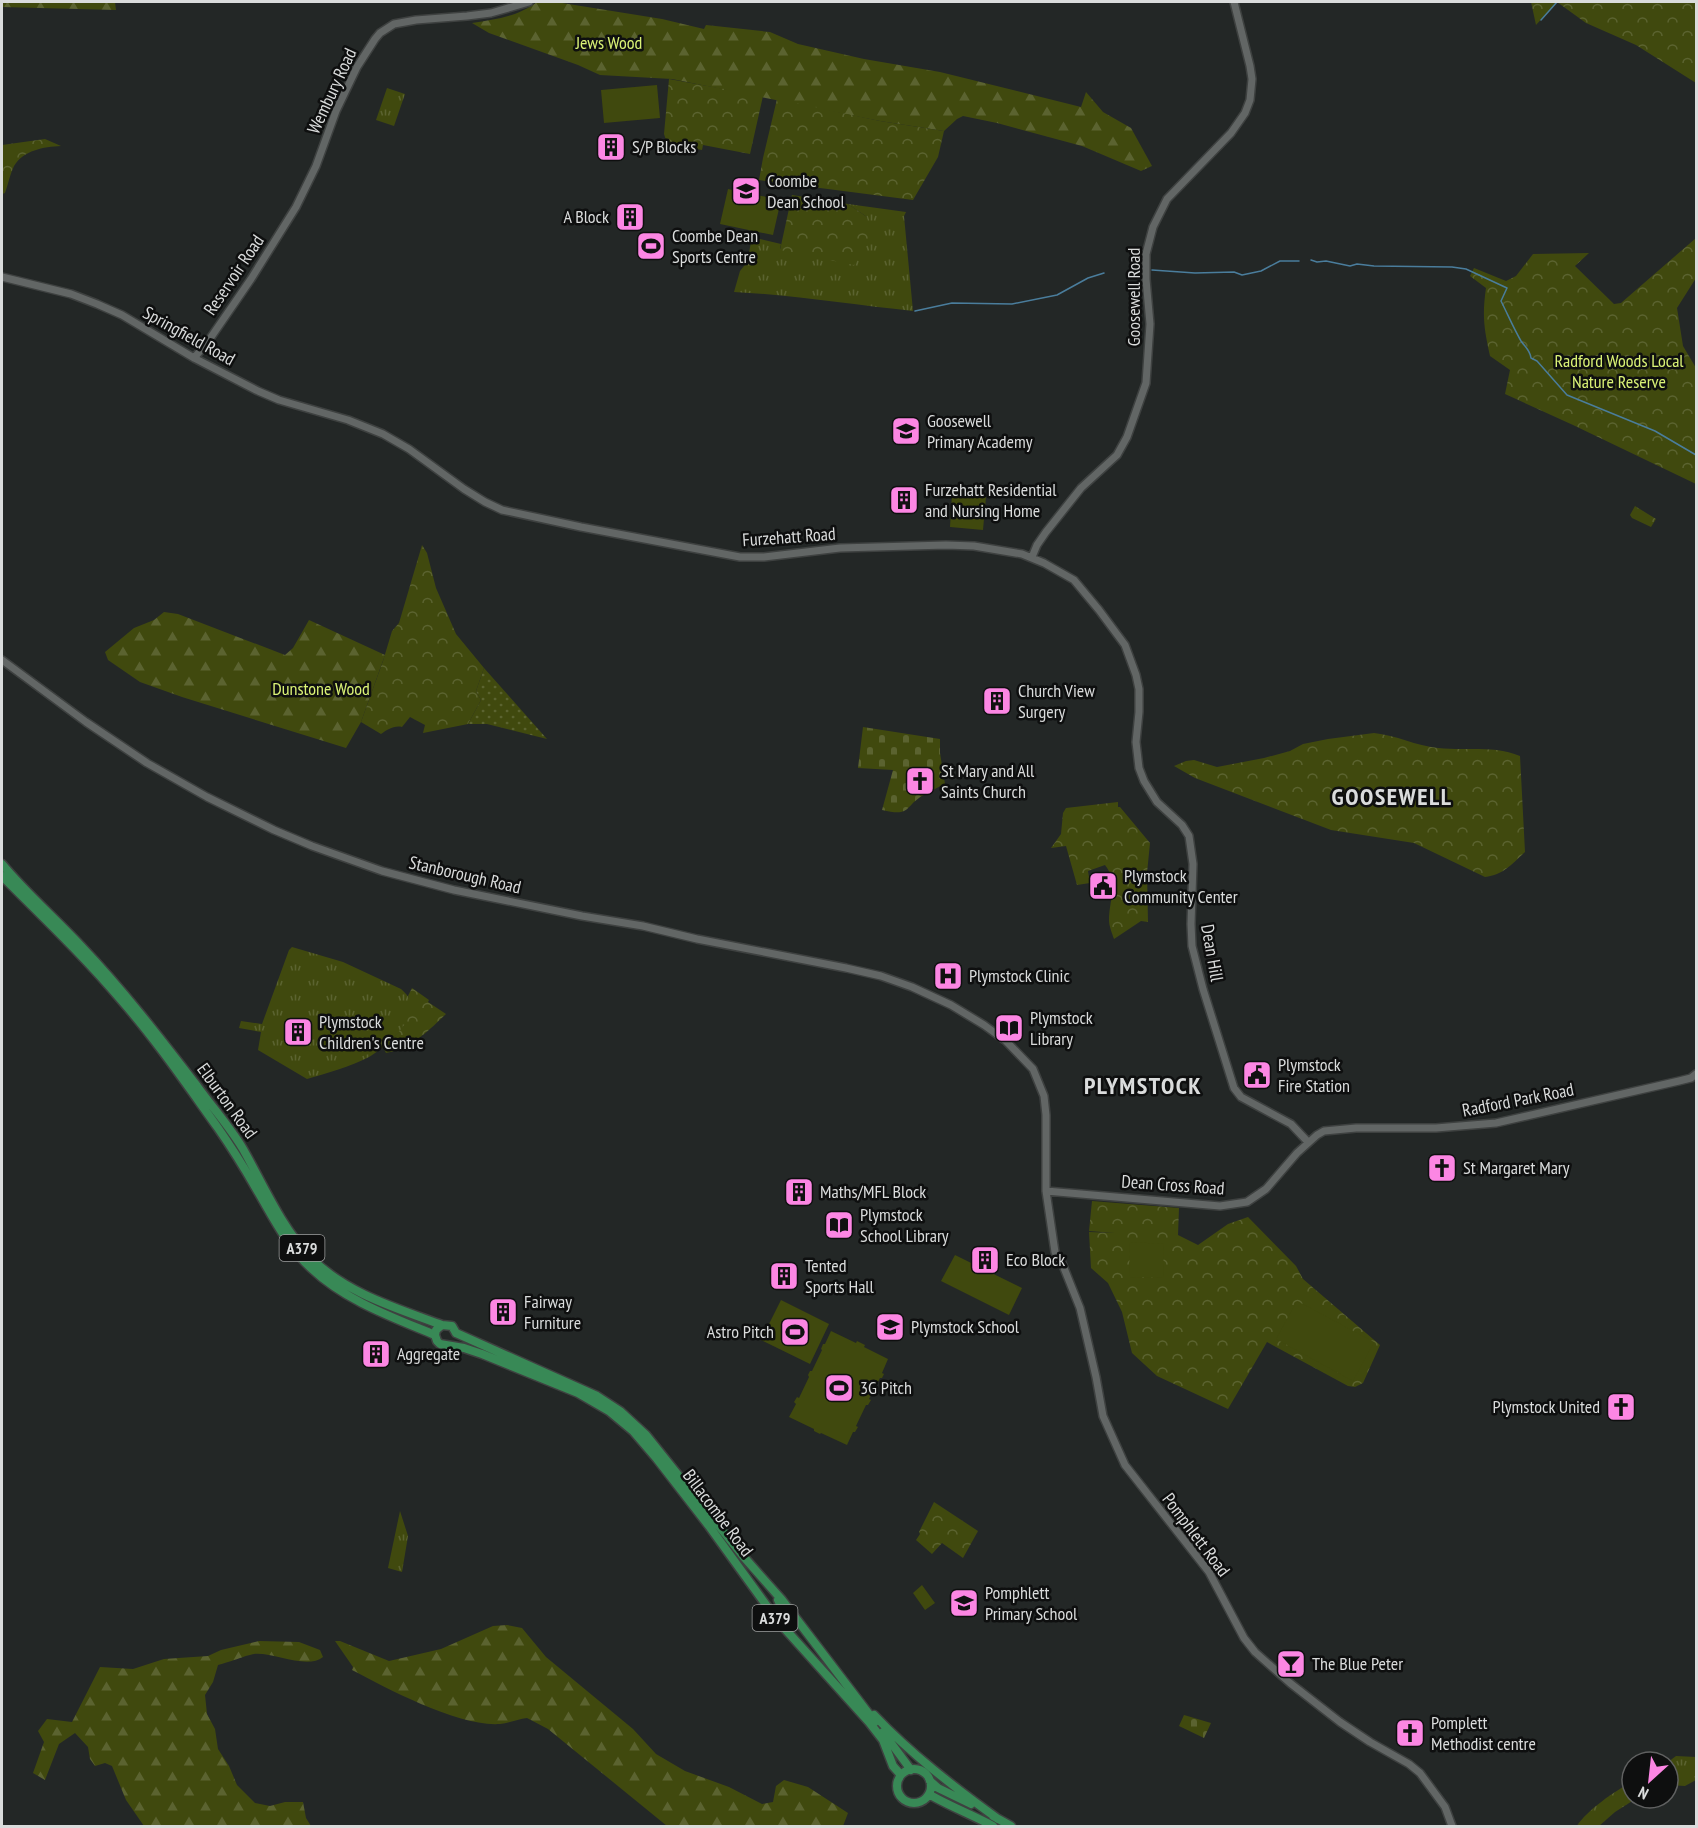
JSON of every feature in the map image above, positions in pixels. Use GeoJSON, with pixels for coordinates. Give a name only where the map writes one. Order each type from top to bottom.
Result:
{"type":"FeatureCollection","features":[{"type":"Feature","properties":{"kind":"main road","name":"Elburton Road"},"geometry":{"type":"LineString","coordinates":[[2,864],[81,946],[160,1037],[241,1146],[285,1222],[310,1257],[360,1292],[382,1303],[442,1325]]}},
{"type":"Feature","properties":{"kind":"main road","name":"Elburton Road"},"geometry":{"type":"LineString","coordinates":[[2,876],[85,959],[142,1024],[219,1130],[300,1257],[340,1291],[371,1308],[435,1335]]}},
{"type":"Feature","properties":{"kind":"main road","name":"A379"},"geometry":{"type":"LineString","coordinates":[[442,1325],[452,1326],[456,1333]]}},
{"type":"Feature","properties":{"kind":"main road"},"geometry":{"type":"LineString","coordinates":[[435,1335],[436,1330],[442,1325]]}},
{"type":"Feature","properties":{"kind":"main road"},"geometry":{"type":"LineString","coordinates":[[449,1345],[454,1341],[456,1333]]}},
{"type":"Feature","properties":{"kind":"main road","name":"Billacombe Road"},"geometry":{"type":"LineString","coordinates":[[456,1333],[576,1385],[620,1411],[646,1436],[794,1614],[910,1770],[922,1771],[938,1788],[995,1823]]}},
{"type":"Feature","properties":{"kind":"main road","name":"A379"},"geometry":{"type":"LineString","coordinates":[[435,1335],[440,1344],[449,1345]]}},
{"type":"Feature","properties":{"kind":"main road","name":"Billacombe Road"},"geometry":{"type":"LineString","coordinates":[[449,1345],[482,1354],[578,1394],[609,1411],[628,1427],[657,1459],[777,1620],[883,1740],[893,1766],[901,1775],[897,1785],[904,1800],[914,1803],[932,1796],[957,1810],[1011,1827]]}},
{"type":"Feature","properties":{"kind":"main road","name":"A379"},"geometry":{"type":"LineString","coordinates":[[764,1580],[782,1606],[782,1615],[777,1620]]}},
{"type":"Feature","properties":{"kind":"main road","name":"A379"},"geometry":{"type":"LineString","coordinates":[[794,1614],[788,1617],[785,1624],[806,1653]]}},
{"type":"Feature","properties":{"kind":"main road","name":"Billacombe Road"},"geometry":{"type":"LineString","coordinates":[[858,1698],[893,1736],[995,1823]]}},
{"type":"Feature","properties":{"kind":"main road"},"geometry":{"type":"LineString","coordinates":[[901,1775],[910,1770]]}},
{"type":"Feature","properties":{"kind":"main road"},"geometry":{"type":"LineString","coordinates":[[928,1796],[930,1781]]}},
{"type":"Feature","properties":{"kind":"street","name":"Wembury Road"},"geometry":{"type":"LineString","coordinates":[[296,207],[312,175],[336,111],[357,67],[381,33],[394,24],[491,13],[529,2]]}},
{"type":"Feature","properties":{"kind":"street","name":"Goosewell Road"},"geometry":{"type":"LineString","coordinates":[[1032,557],[1046,532],[1081,488],[1117,455],[1127,437],[1146,383],[1150,338],[1146,254],[1153,227],[1167,199],[1231,133],[1245,113],[1250,100],[1252,79],[1250,66],[1234,2]]}},
{"type":"Feature","properties":{"kind":"street","name":"Reservoir Road"},"geometry":{"type":"LineString","coordinates":[[194,358],[237,299],[296,207]]}},
{"type":"Feature","properties":{"kind":"street","name":"Springfield Road"},"geometry":{"type":"LineString","coordinates":[[2,277],[71,294],[122,315],[194,358],[258,391],[312,410]]}},
{"type":"Feature","properties":{"kind":"street","name":"Furzehatt Road"},"geometry":{"type":"LineString","coordinates":[[312,410],[348,420],[383,434],[409,449],[464,489],[502,510],[581,527],[740,557],[764,557],[840,548],[946,545],[974,546],[1032,557],[1074,580],[1125,645],[1139,689],[1136,742]]}},
{"type":"Feature","properties":{"kind":"street","name":"Stanborough Road"},"geometry":{"type":"LineString","coordinates":[[2,660],[116,743],[185,785],[274,830],[345,859],[454,890],[643,926],[881,976],[928,994],[984,1025],[1006,1041],[1033,1069],[1044,1096],[1047,1115],[1046,1191]]}},
{"type":"Feature","properties":{"kind":"street","name":"Dean Hill"},"geometry":{"type":"LineString","coordinates":[[1136,742],[1139,768],[1144,781],[1157,802],[1182,825],[1188,836],[1193,864],[1192,946],[1234,1089],[1241,1098],[1291,1124],[1308,1142]]}},
{"type":"Feature","properties":{"kind":"street","name":"Radford Park Road"},"geometry":{"type":"LineString","coordinates":[[1308,1142],[1324,1131],[1341,1129],[1436,1128],[1496,1123],[1679,1081],[1696,1074]]}},
{"type":"Feature","properties":{"kind":"street","name":"Dean Cross Road"},"geometry":{"type":"LineString","coordinates":[[1046,1191],[1220,1206],[1247,1202],[1266,1189],[1308,1142]]}},
{"type":"Feature","properties":{"kind":"street","name":"Pomphlett Road"},"geometry":{"type":"LineString","coordinates":[[1046,1191],[1055,1252],[1062,1263],[1080,1308],[1103,1416],[1125,1465],[1209,1572],[1244,1638],[1255,1652],[1340,1722],[1420,1773],[1445,1807],[1452,1827]]}},
{"type":"Feature","properties":{"kind":"street"},"geometry":{"type":"LineString","coordinates":[[1447,1827],[1448,1816]]}},
{"type":"Feature","properties":{"kind":"green space"},"geometry":{"type":"Polygon","coordinates":[[[2,2],[115,2],[116,10],[2,7],[2,2]]]}},
{"type":"Feature","properties":{"kind":"green space","name":"Jews Wood"},"geometry":{"type":"Polygon","coordinates":[[[537,2],[556,2],[662,19],[704,29],[706,25],[770,32],[798,44],[864,59],[940,72],[1081,107],[1086,92],[1103,112],[1131,128],[1152,166],[1141,171],[1082,146],[963,116],[944,131],[880,121],[672,79],[600,75],[489,33],[472,23],[514,14],[537,2]]]}},
{"type":"Feature","properties":{"kind":"green space"},"geometry":{"type":"Polygon","coordinates":[[[1531,2],[1557,2],[1536,25],[1531,2]]]}},
{"type":"Feature","properties":{"kind":"green space"},"geometry":{"type":"Polygon","coordinates":[[[1557,2],[1696,2],[1696,83],[1636,45],[1586,23],[1557,2]]]}},
{"type":"Feature","properties":{"kind":"green space"},"geometry":{"type":"Polygon","coordinates":[[[669,79],[763,96],[750,154],[703,145],[702,150],[668,146],[664,134],[669,79]]]}},
{"type":"Feature","properties":{"kind":"green space"},"geometry":{"type":"Polygon","coordinates":[[[657,85],[660,118],[604,123],[601,90],[657,85]]]}},
{"type":"Feature","properties":{"kind":"green space"},"geometry":{"type":"Polygon","coordinates":[[[387,88],[405,94],[394,126],[376,120],[387,88]]]}},
{"type":"Feature","properties":{"kind":"green space"},"geometry":{"type":"Polygon","coordinates":[[[777,99],[880,121],[944,131],[938,157],[913,200],[759,180],[777,99]]]}},
{"type":"Feature","properties":{"kind":"green space"},"geometry":{"type":"Polygon","coordinates":[[[45,139],[61,146],[41,149],[23,156],[14,166],[5,193],[2,194],[2,145],[45,139]]]}},
{"type":"Feature","properties":{"kind":"green space"},"geometry":{"type":"Polygon","coordinates":[[[728,189],[781,200],[773,235],[720,224],[728,189]]]}},
{"type":"Feature","properties":{"kind":"green space"},"geometry":{"type":"Polygon","coordinates":[[[792,195],[848,204],[867,217],[870,236],[854,265],[780,250],[792,195]]]}},
{"type":"Feature","properties":{"kind":"green space"},"geometry":{"type":"Polygon","coordinates":[[[848,204],[906,212],[904,216],[913,311],[734,292],[740,271],[748,258],[752,237],[781,244],[780,249],[867,217],[848,204]]]}},
{"type":"Feature","properties":{"kind":"green space","name":"Radford Woods Local Nature Reserve"},"geometry":{"type":"Polygon","coordinates":[[[1696,238],[1696,278],[1677,308],[1683,346],[1696,368],[1696,484],[1505,394],[1510,370],[1490,356],[1484,322],[1486,288],[1470,276],[1474,268],[1506,281],[1516,276],[1533,254],[1589,253],[1575,266],[1614,304],[1621,303],[1696,238]]]}},
{"type":"Feature","properties":{"kind":"green space"},"geometry":{"type":"Polygon","coordinates":[[[952,494],[986,497],[983,530],[950,527],[952,494]]]}},
{"type":"Feature","properties":{"kind":"green space"},"geometry":{"type":"Polygon","coordinates":[[[1635,506],[1656,519],[1651,527],[1632,518],[1630,515],[1635,506]]]}},
{"type":"Feature","properties":{"kind":"green space"},"geometry":{"type":"Polygon","coordinates":[[[422,545],[427,553],[436,588],[456,634],[484,668],[476,691],[481,700],[468,724],[423,733],[425,725],[410,717],[402,727],[393,727],[381,734],[361,722],[392,631],[399,623],[422,545]]]}},
{"type":"Feature","properties":{"kind":"green space","name":"Dunstone Wood"},"geometry":{"type":"Polygon","coordinates":[[[164,612],[178,614],[285,655],[293,648],[309,620],[385,655],[361,722],[346,748],[140,682],[108,660],[105,652],[134,628],[154,620],[164,612]]]}},
{"type":"Feature","properties":{"kind":"green space"},"geometry":{"type":"Polygon","coordinates":[[[484,668],[547,739],[487,724],[468,724],[481,700],[476,691],[484,668]]]}},
{"type":"Feature","properties":{"kind":"green space"},"geometry":{"type":"Polygon","coordinates":[[[863,727],[940,739],[945,784],[916,800],[903,812],[882,810],[893,770],[858,768],[863,727]]]}},
{"type":"Feature","properties":{"kind":"green space"},"geometry":{"type":"Polygon","coordinates":[[[1374,733],[1430,747],[1490,749],[1520,756],[1525,852],[1502,871],[1485,877],[1414,843],[1331,830],[1195,778],[1174,766],[1194,760],[1217,767],[1264,758],[1290,751],[1303,744],[1374,733]]]}},
{"type":"Feature","properties":{"kind":"green space"},"geometry":{"type":"Polygon","coordinates":[[[1118,802],[1118,807],[1150,843],[1147,873],[1148,922],[1141,921],[1114,939],[1109,920],[1112,878],[1105,865],[1088,871],[1090,883],[1077,885],[1066,846],[1051,848],[1061,834],[1063,813],[1066,808],[1118,802]]]}},
{"type":"Feature","properties":{"kind":"green space"},"geometry":{"type":"Polygon","coordinates":[[[292,947],[343,962],[401,989],[408,997],[412,1010],[404,1026],[369,1057],[307,1079],[258,1050],[261,1032],[239,1028],[241,1021],[262,1024],[292,947]]]}},
{"type":"Feature","properties":{"kind":"green space"},"geometry":{"type":"Polygon","coordinates":[[[412,988],[446,1014],[426,1033],[411,1043],[386,1053],[383,1047],[408,1018],[410,1004],[408,996],[412,988]]]}},
{"type":"Feature","properties":{"kind":"green space"},"geometry":{"type":"Polygon","coordinates":[[[1092,1201],[1179,1208],[1178,1235],[1198,1245],[1228,1224],[1248,1217],[1296,1266],[1303,1279],[1380,1345],[1363,1383],[1355,1387],[1348,1386],[1267,1342],[1228,1409],[1157,1376],[1132,1353],[1122,1312],[1108,1283],[1091,1268],[1089,1232],[1115,1233],[1089,1231],[1092,1201]]]}},
{"type":"Feature","properties":{"kind":"green space"},"geometry":{"type":"Polygon","coordinates":[[[1130,1242],[1164,1244],[1163,1278],[1129,1277],[1130,1242]]]}},
{"type":"Feature","properties":{"kind":"green space"},"geometry":{"type":"Polygon","coordinates":[[[955,1255],[1022,1288],[1009,1315],[941,1281],[955,1255]]]}},
{"type":"Feature","properties":{"kind":"green space","name":"Astro Pitch"},"geometry":{"type":"Polygon","coordinates":[[[781,1300],[829,1324],[810,1364],[761,1340],[781,1300]]]}},
{"type":"Feature","properties":{"kind":"green space"},"geometry":{"type":"Polygon","coordinates":[[[1297,1301],[1374,1342],[1353,1381],[1276,1339],[1297,1301]]]}},
{"type":"Feature","properties":{"kind":"green space","name":"3G Pitch"},"geometry":{"type":"Polygon","coordinates":[[[831,1331],[856,1343],[857,1341],[888,1359],[882,1373],[884,1374],[847,1445],[820,1434],[789,1417],[796,1404],[794,1402],[797,1397],[799,1398],[831,1331]]]}},
{"type":"Feature","properties":{"kind":"green space"},"geometry":{"type":"Polygon","coordinates":[[[934,1502],[978,1531],[963,1558],[942,1543],[932,1554],[916,1540],[934,1502]]]}},
{"type":"Feature","properties":{"kind":"green space"},"geometry":{"type":"Polygon","coordinates":[[[400,1511],[408,1536],[402,1572],[388,1568],[400,1511]]]}},
{"type":"Feature","properties":{"kind":"green space"},"geometry":{"type":"Polygon","coordinates":[[[922,1585],[935,1603],[925,1610],[913,1593],[922,1585]]]}},
{"type":"Feature","properties":{"kind":"green space"},"geometry":{"type":"Polygon","coordinates":[[[507,1625],[522,1628],[546,1657],[633,1729],[656,1754],[685,1771],[729,1787],[762,1804],[773,1802],[776,1786],[784,1780],[808,1787],[848,1813],[843,1826],[667,1826],[548,1729],[527,1718],[500,1724],[465,1720],[424,1705],[352,1670],[353,1667],[335,1641],[389,1661],[441,1649],[493,1626],[507,1625]]]}},
{"type":"Feature","properties":{"kind":"green space"},"geometry":{"type":"Polygon","coordinates":[[[259,1641],[299,1642],[320,1650],[323,1657],[308,1662],[254,1654],[218,1665],[213,1682],[205,1695],[207,1714],[215,1729],[218,1749],[237,1785],[255,1803],[270,1806],[285,1802],[303,1802],[306,1818],[311,1826],[144,1826],[126,1800],[112,1766],[105,1763],[95,1766],[90,1759],[88,1747],[75,1733],[59,1744],[45,1780],[33,1773],[44,1742],[38,1731],[47,1719],[72,1722],[100,1667],[133,1669],[164,1659],[208,1656],[221,1650],[259,1641]]]}},
{"type":"Feature","properties":{"kind":"green space"},"geometry":{"type":"Polygon","coordinates":[[[1184,1715],[1211,1723],[1204,1738],[1179,1726],[1184,1715]]]}},
{"type":"Feature","properties":{"kind":"green space"},"geometry":{"type":"Polygon","coordinates":[[[1680,1756],[1696,1757],[1696,1780],[1685,1786],[1680,1786],[1680,1756]]]}},
{"type":"Feature","properties":{"kind":"green space"},"geometry":{"type":"Polygon","coordinates":[[[1620,1789],[1620,1809],[1599,1826],[1577,1826],[1587,1814],[1620,1789]]]}},
{"type":"Feature","properties":{"kind":"waterway"},"geometry":{"type":"LineString","coordinates":[[1541,20],[1557,2]]}},
{"type":"Feature","properties":{"kind":"waterway"},"geometry":{"type":"LineString","coordinates":[[1311,260],[1350,266],[1357,264],[1452,267],[1466,269],[1507,288],[1501,301],[1518,336],[1531,358],[1537,361],[1567,395],[1655,431],[1696,455]]}},
{"type":"Feature","properties":{"kind":"waterway"},"geometry":{"type":"LineString","coordinates":[[1152,270],[1195,273],[1234,272],[1242,275],[1261,271],[1280,261],[1299,261]]}},
{"type":"Feature","properties":{"kind":"waterway"},"geometry":{"type":"LineString","coordinates":[[915,311],[952,303],[1012,304],[1057,295],[1088,278],[1104,273]]}},
{"type":"Feature","properties":{"kind":"place","name":"S/P Blocks"},"geometry":{"type":"Point","coordinates":[611,147]}},
{"type":"Feature","properties":{"kind":"place","name":"Coombe Dean School"},"geometry":{"type":"Point","coordinates":[746,191]}},
{"type":"Feature","properties":{"kind":"place","name":"A Block"},"geometry":{"type":"Point","coordinates":[630,217]}},
{"type":"Feature","properties":{"kind":"place","name":"Coombe Dean Sports Centre"},"geometry":{"type":"Point","coordinates":[651,246]}},
{"type":"Feature","properties":{"kind":"place","name":"Goosewell Primary Academy"},"geometry":{"type":"Point","coordinates":[906,431]}},
{"type":"Feature","properties":{"kind":"place","name":"Furzehatt Residential and Nursing Home"},"geometry":{"type":"Point","coordinates":[904,500]}},
{"type":"Feature","properties":{"kind":"place","name":"Church View Surgery"},"geometry":{"type":"Point","coordinates":[997,701]}},
{"type":"Feature","properties":{"kind":"place","name":"St Mary and All Saints Church"},"geometry":{"type":"Point","coordinates":[920,781]}},
{"type":"Feature","properties":{"kind":"place","name":"Plymstock Community Center"},"geometry":{"type":"Point","coordinates":[1103,886]}},
{"type":"Feature","properties":{"kind":"place","name":"Plymstock Clinic"},"geometry":{"type":"Point","coordinates":[948,976]}},
{"type":"Feature","properties":{"kind":"place","name":"Plymstock Library"},"geometry":{"type":"Point","coordinates":[1009,1028]}},
{"type":"Feature","properties":{"kind":"place","name":"Plymstock Children's Centre"},"geometry":{"type":"Point","coordinates":[298,1032]}},
{"type":"Feature","properties":{"kind":"place","name":"Plymstock Fire Station"},"geometry":{"type":"Point","coordinates":[1257,1075]}},
{"type":"Feature","properties":{"kind":"place","name":"St Margaret Mary"},"geometry":{"type":"Point","coordinates":[1442,1168]}},
{"type":"Feature","properties":{"kind":"place","name":"Maths/MFL Block"},"geometry":{"type":"Point","coordinates":[799,1192]}},
{"type":"Feature","properties":{"kind":"place","name":"Plymstock School Library"},"geometry":{"type":"Point","coordinates":[839,1225]}},
{"type":"Feature","properties":{"kind":"place","name":"Eco Block"},"geometry":{"type":"Point","coordinates":[985,1260]}},
{"type":"Feature","properties":{"kind":"place","name":"Tented Sports Hall"},"geometry":{"type":"Point","coordinates":[784,1276]}},
{"type":"Feature","properties":{"kind":"place","name":"Fairway Furniture"},"geometry":{"type":"Point","coordinates":[503,1312]}},
{"type":"Feature","properties":{"kind":"place","name":"Plymstock School"},"geometry":{"type":"Point","coordinates":[890,1327]}},
{"type":"Feature","properties":{"kind":"place","name":"Astro Pitch"},"geometry":{"type":"Point","coordinates":[795,1332]}},
{"type":"Feature","properties":{"kind":"place","name":"Aggregate"},"geometry":{"type":"Point","coordinates":[376,1354]}},
{"type":"Feature","properties":{"kind":"place","name":"3G Pitch"},"geometry":{"type":"Point","coordinates":[839,1388]}},
{"type":"Feature","properties":{"kind":"place","name":"Plymstock United"},"geometry":{"type":"Point","coordinates":[1621,1407]}},
{"type":"Feature","properties":{"kind":"place","name":"Pomphlett Primary School"},"geometry":{"type":"Point","coordinates":[964,1603]}},
{"type":"Feature","properties":{"kind":"place","name":"The Blue Peter"},"geometry":{"type":"Point","coordinates":[1291,1664]}},
{"type":"Feature","properties":{"kind":"place","name":"Pomplett Methodist centre"},"geometry":{"type":"Point","coordinates":[1410,1733]}},
{"type":"Feature","properties":{"kind":"district","name":"GOOSEWELL"},"geometry":{"type":"Point","coordinates":[1392,797]}},
{"type":"Feature","properties":{"kind":"district","name":"PLYMSTOCK"},"geometry":{"type":"Point","coordinates":[1143,1086]}}]}
